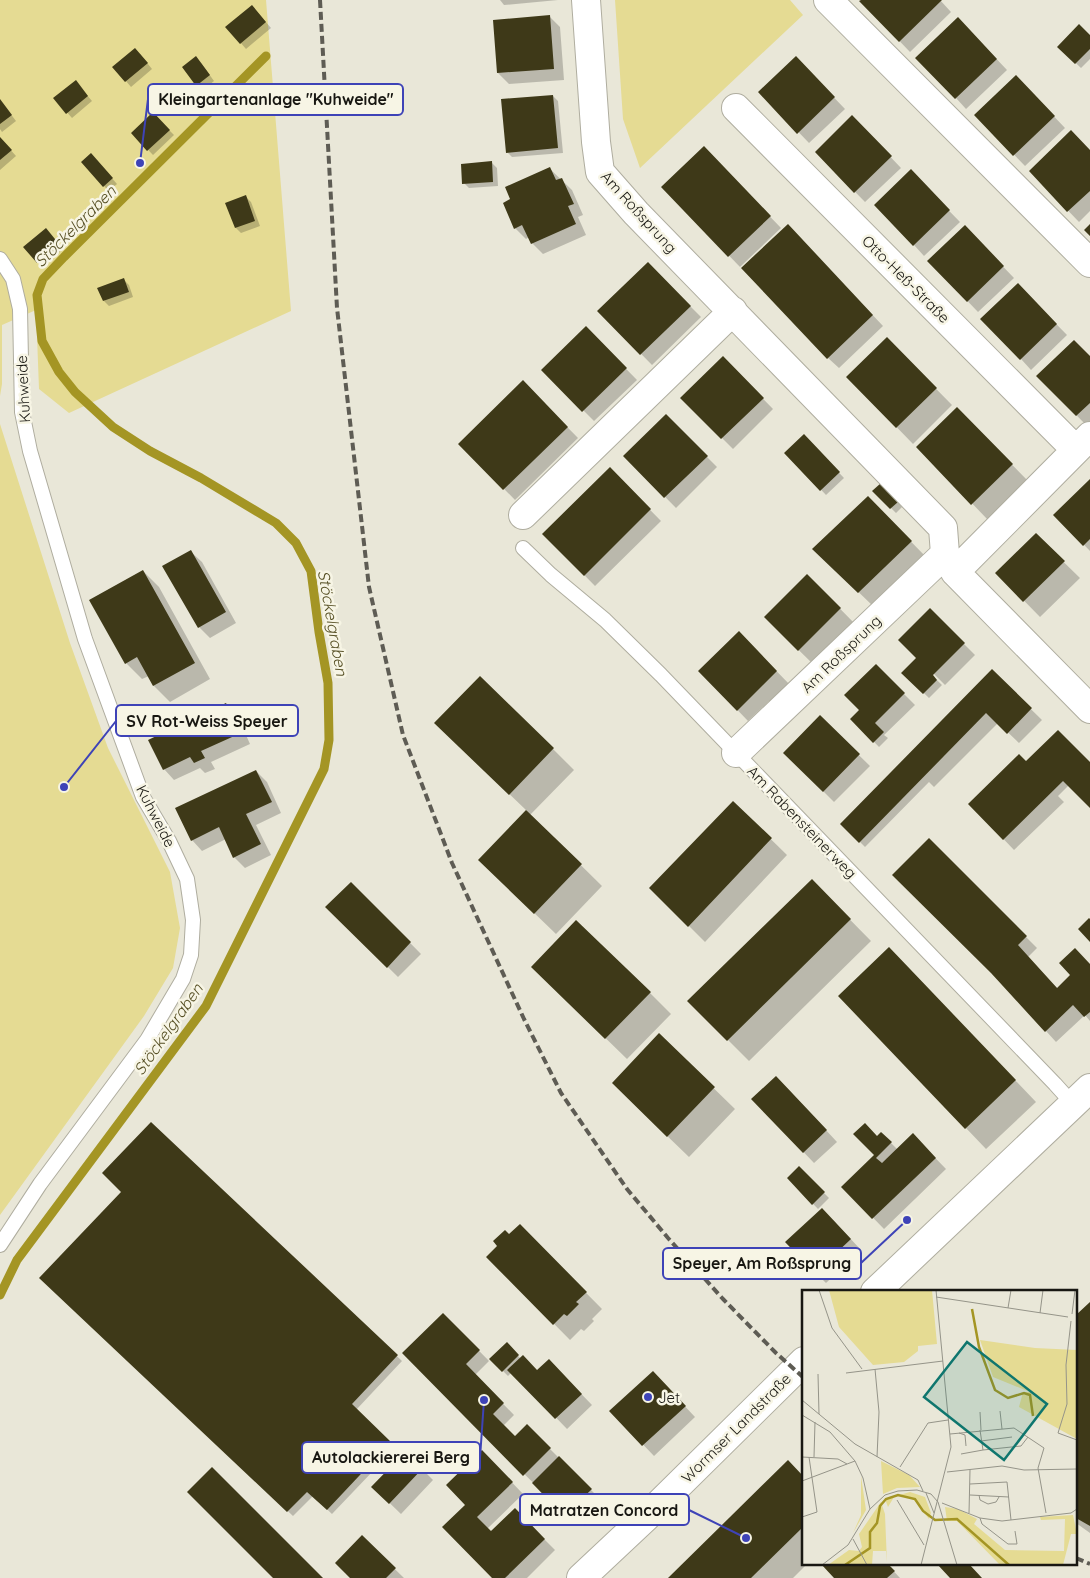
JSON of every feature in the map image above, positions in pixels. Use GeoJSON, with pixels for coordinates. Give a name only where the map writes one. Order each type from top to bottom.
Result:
{"type":"FeatureCollection","features":[{"type":"Feature","properties":{"kind":"street","name":"Am Roßsprung"},"geometry":{"type":"LineString","coordinates":[[586,0],[596,142],[600,172],[636,213],[943,528],[950,563],[736,753]]}},
{"type":"Feature","properties":{"kind":"street"},"geometry":{"type":"LineString","coordinates":[[828,0],[1090,264]]}},
{"type":"Feature","properties":{"kind":"street","name":"Otto-Heß-Straße"},"geometry":{"type":"LineString","coordinates":[[736,108],[1083,443],[950,563]]}},
{"type":"Feature","properties":{"kind":"street"},"geometry":{"type":"LineString","coordinates":[[523,516],[733,312]]}},
{"type":"Feature","properties":{"kind":"street"},"geometry":{"type":"LineString","coordinates":[[950,563],[1090,709]]}},
{"type":"Feature","properties":{"kind":"street"},"geometry":{"type":"LineString","coordinates":[[877,1290],[1081,1096]]}},
{"type":"Feature","properties":{"kind":"street","name":"Wormser Landstraße"},"geometry":{"type":"LineString","coordinates":[[581,1578],[646,1517],[802,1363]]}},
{"type":"Feature","properties":{"kind":"lane","name":"Kuhweide"},"geometry":{"type":"LineString","coordinates":[[0,259],[13,279],[20,309],[22,412],[26,432],[82,630],[143,797],[169,841],[187,879],[193,920],[191,954],[183,979],[147,1040],[40,1184],[0,1245]]}},
{"type":"Feature","properties":{"kind":"lane","name":"Am Rabensteinerweg"},"geometry":{"type":"LineString","coordinates":[[523,548],[551,575],[605,620],[1056,1084],[1081,1096]]}},
{"type":"Feature","properties":{"kind":"shaded area"},"geometry":{"type":"Polygon","coordinates":[[[0,0],[266,0],[291,311],[69,413],[39,389],[36,310],[2,325],[2,384],[0,396],[0,0]]]}},
{"type":"Feature","properties":{"kind":"shaded area"},"geometry":{"type":"Polygon","coordinates":[[[615,0],[790,0],[803,15],[640,168],[623,119],[615,0]]]}},
{"type":"Feature","properties":{"kind":"shaded area"},"geometry":{"type":"Polygon","coordinates":[[[0,424],[70,643],[108,748],[170,872],[180,928],[173,968],[144,1016],[0,1215],[0,424]]]}},
{"type":"Feature","properties":{"kind":"building"},"geometry":{"type":"Polygon","coordinates":[[[942,0],[899,42],[859,1],[942,0]]]}},
{"type":"Feature","properties":{"kind":"building"},"geometry":{"type":"Polygon","coordinates":[[[252,5],[266,22],[240,44],[225,27],[252,5]]]}},
{"type":"Feature","properties":{"kind":"building"},"geometry":{"type":"Polygon","coordinates":[[[550,15],[554,69],[497,73],[493,20],[550,15]]]}},
{"type":"Feature","properties":{"kind":"building"},"geometry":{"type":"Polygon","coordinates":[[[958,17],[997,59],[955,99],[915,58],[958,17]]]}},
{"type":"Feature","properties":{"kind":"building"},"geometry":{"type":"Polygon","coordinates":[[[1079,24],[1090,35],[1090,49],[1075,64],[1057,47],[1079,24]]]}},
{"type":"Feature","properties":{"kind":"building"},"geometry":{"type":"Polygon","coordinates":[[[135,48],[148,63],[125,82],[112,67],[135,48]]]}},
{"type":"Feature","properties":{"kind":"building"},"geometry":{"type":"Polygon","coordinates":[[[196,56],[210,75],[196,86],[182,67],[196,56]]]}},
{"type":"Feature","properties":{"kind":"building"},"geometry":{"type":"Polygon","coordinates":[[[796,56],[835,97],[797,134],[758,92],[796,56]]]}},
{"type":"Feature","properties":{"kind":"building"},"geometry":{"type":"Polygon","coordinates":[[[1016,75],[1055,116],[1013,156],[974,115],[1016,75]]]}},
{"type":"Feature","properties":{"kind":"building"},"geometry":{"type":"Polygon","coordinates":[[[76,80],[88,96],[66,114],[53,98],[76,80]]]}},
{"type":"Feature","properties":{"kind":"building"},"geometry":{"type":"Polygon","coordinates":[[[553,95],[558,148],[506,153],[501,99],[553,95]]]}},
{"type":"Feature","properties":{"kind":"building"},"geometry":{"type":"Polygon","coordinates":[[[0,99],[12,115],[0,124],[0,99]]]}},
{"type":"Feature","properties":{"kind":"building"},"geometry":{"type":"Polygon","coordinates":[[[153,112],[170,130],[147,151],[131,133],[153,112]]]}},
{"type":"Feature","properties":{"kind":"building"},"geometry":{"type":"Polygon","coordinates":[[[852,115],[892,156],[854,193],[815,152],[852,115]]]}},
{"type":"Feature","properties":{"kind":"building"},"geometry":{"type":"Polygon","coordinates":[[[1071,130],[1090,150],[1090,191],[1067,212],[1029,171],[1071,130]]]}},
{"type":"Feature","properties":{"kind":"building"},"geometry":{"type":"Polygon","coordinates":[[[0,137],[12,150],[0,160],[0,137]]]}},
{"type":"Feature","properties":{"kind":"building"},"geometry":{"type":"Polygon","coordinates":[[[704,146],[771,216],[728,257],[661,187],[704,146]]]}},
{"type":"Feature","properties":{"kind":"building"},"geometry":{"type":"Polygon","coordinates":[[[91,153],[113,178],[103,187],[81,162],[91,153]]]}},
{"type":"Feature","properties":{"kind":"building"},"geometry":{"type":"Polygon","coordinates":[[[492,161],[493,182],[462,184],[461,164],[492,161]]]}},
{"type":"Feature","properties":{"kind":"building"},"geometry":{"type":"Polygon","coordinates":[[[550,167],[556,180],[562,178],[574,204],[568,206],[576,224],[531,244],[522,225],[514,229],[503,203],[510,199],[505,187],[550,167]]]}},
{"type":"Feature","properties":{"kind":"building"},"geometry":{"type":"Polygon","coordinates":[[[911,169],[950,210],[913,246],[874,205],[911,169]]]}},
{"type":"Feature","properties":{"kind":"building"},"geometry":{"type":"Polygon","coordinates":[[[246,195],[255,221],[235,228],[225,203],[246,195]]]}},
{"type":"Feature","properties":{"kind":"building"},"geometry":{"type":"Polygon","coordinates":[[[788,224],[873,315],[827,359],[741,268],[788,224]]]}},
{"type":"Feature","properties":{"kind":"building"},"geometry":{"type":"Polygon","coordinates":[[[1090,224],[1090,236],[1084,230],[1090,224]]]}},
{"type":"Feature","properties":{"kind":"building"},"geometry":{"type":"Polygon","coordinates":[[[965,225],[1004,266],[967,302],[927,261],[965,225]]]}},
{"type":"Feature","properties":{"kind":"building"},"geometry":{"type":"Polygon","coordinates":[[[46,228],[59,244],[37,263],[23,247],[46,228]]]}},
{"type":"Feature","properties":{"kind":"building"},"geometry":{"type":"Polygon","coordinates":[[[648,262],[691,306],[640,355],[597,311],[648,262]]]}},
{"type":"Feature","properties":{"kind":"building"},"geometry":{"type":"Polygon","coordinates":[[[124,278],[129,292],[103,301],[97,288],[124,278]]]}},
{"type":"Feature","properties":{"kind":"building"},"geometry":{"type":"Polygon","coordinates":[[[1018,283],[1057,324],[1020,360],[980,319],[1018,283]]]}},
{"type":"Feature","properties":{"kind":"building"},"geometry":{"type":"Polygon","coordinates":[[[586,326],[627,368],[582,412],[541,370],[586,326]]]}},
{"type":"Feature","properties":{"kind":"building"},"geometry":{"type":"Polygon","coordinates":[[[887,337],[937,388],[896,428],[846,377],[887,337]]]}},
{"type":"Feature","properties":{"kind":"building"},"geometry":{"type":"Polygon","coordinates":[[[1074,340],[1090,356],[1090,403],[1076,416],[1036,376],[1074,340]]]}},
{"type":"Feature","properties":{"kind":"building"},"geometry":{"type":"Polygon","coordinates":[[[723,356],[764,398],[721,439],[680,398],[723,356]]]}},
{"type":"Feature","properties":{"kind":"building"},"geometry":{"type":"Polygon","coordinates":[[[523,380],[568,427],[503,490],[458,444],[523,380]]]}},
{"type":"Feature","properties":{"kind":"building"},"geometry":{"type":"Polygon","coordinates":[[[957,407],[1013,464],[971,505],[916,447],[957,407]]]}},
{"type":"Feature","properties":{"kind":"building"},"geometry":{"type":"Polygon","coordinates":[[[666,414],[708,456],[664,498],[623,456],[666,414]]]}},
{"type":"Feature","properties":{"kind":"building"},"geometry":{"type":"Polygon","coordinates":[[[804,434],[840,472],[820,491],[784,453],[804,434]]]}},
{"type":"Feature","properties":{"kind":"building"},"geometry":{"type":"Polygon","coordinates":[[[610,467],[651,509],[584,576],[542,534],[610,467]]]}},
{"type":"Feature","properties":{"kind":"building"},"geometry":{"type":"Polygon","coordinates":[[[1090,479],[1090,539],[1083,546],[1053,515],[1090,479]]]}},
{"type":"Feature","properties":{"kind":"building"},"geometry":{"type":"Polygon","coordinates":[[[881,483],[898,502],[890,509],[872,491],[881,483]]]}},
{"type":"Feature","properties":{"kind":"building"},"geometry":{"type":"Polygon","coordinates":[[[868,496],[912,541],[858,593],[812,549],[868,496]]]}},
{"type":"Feature","properties":{"kind":"building"},"geometry":{"type":"Polygon","coordinates":[[[1036,533],[1065,561],[1023,602],[995,573],[1036,533]]]}},
{"type":"Feature","properties":{"kind":"building"},"geometry":{"type":"Polygon","coordinates":[[[191,550],[226,612],[198,628],[162,566],[191,550]]]}},
{"type":"Feature","properties":{"kind":"building"},"geometry":{"type":"Polygon","coordinates":[[[143,570],[195,663],[153,686],[137,657],[125,664],[89,600],[143,570]]]}},
{"type":"Feature","properties":{"kind":"building"},"geometry":{"type":"Polygon","coordinates":[[[807,574],[841,608],[798,651],[764,617],[807,574]]]}},
{"type":"Feature","properties":{"kind":"building"},"geometry":{"type":"Polygon","coordinates":[[[930,608],[965,643],[933,675],[937,680],[923,694],[901,673],[916,658],[898,640],[930,608]]]}},
{"type":"Feature","properties":{"kind":"building"},"geometry":{"type":"Polygon","coordinates":[[[739,631],[777,671],[737,711],[698,671],[739,631]]]}},
{"type":"Feature","properties":{"kind":"building"},"geometry":{"type":"Polygon","coordinates":[[[876,664],[905,693],[875,723],[884,732],[873,743],[850,719],[859,710],[844,695],[876,664]]]}},
{"type":"Feature","properties":{"kind":"building"},"geometry":{"type":"Polygon","coordinates":[[[992,669],[1032,708],[1007,734],[986,713],[859,843],[840,824],[992,669]]]}},
{"type":"Feature","properties":{"kind":"building"},"geometry":{"type":"Polygon","coordinates":[[[480,676],[554,748],[509,795],[434,723],[480,676]]]}},
{"type":"Feature","properties":{"kind":"building"},"geometry":{"type":"Polygon","coordinates":[[[226,703],[241,733],[201,751],[205,758],[194,763],[190,757],[163,770],[148,740],[226,703]]]}},
{"type":"Feature","properties":{"kind":"building"},"geometry":{"type":"Polygon","coordinates":[[[820,715],[860,754],[823,792],[783,753],[820,715]]]}},
{"type":"Feature","properties":{"kind":"building"},"geometry":{"type":"Polygon","coordinates":[[[1058,730],[1090,762],[1090,808],[1063,781],[1003,840],[968,804],[1019,754],[1026,761],[1058,730]]]}},
{"type":"Feature","properties":{"kind":"building"},"geometry":{"type":"Polygon","coordinates":[[[256,770],[272,802],[246,814],[261,844],[233,858],[219,827],[191,841],[175,808],[256,770]]]}},
{"type":"Feature","properties":{"kind":"building"},"geometry":{"type":"Polygon","coordinates":[[[733,801],[772,838],[688,927],[649,888],[733,801]]]}},
{"type":"Feature","properties":{"kind":"building"},"geometry":{"type":"Polygon","coordinates":[[[526,810],[582,864],[534,914],[478,860],[526,810]]]}},
{"type":"Feature","properties":{"kind":"building"},"geometry":{"type":"Polygon","coordinates":[[[929,838],[1027,936],[1018,945],[1057,988],[1070,975],[1059,963],[1075,948],[1090,964],[1090,1012],[1084,1017],[1073,1005],[1045,1032],[991,973],[892,875],[929,838]]]}},
{"type":"Feature","properties":{"kind":"building"},"geometry":{"type":"Polygon","coordinates":[[[812,879],[851,919],[727,1041],[687,1001],[812,879]]]}},
{"type":"Feature","properties":{"kind":"building"},"geometry":{"type":"Polygon","coordinates":[[[351,882],[411,942],[387,968],[325,907],[351,882]]]}},
{"type":"Feature","properties":{"kind":"building"},"geometry":{"type":"Polygon","coordinates":[[[1090,919],[1090,942],[1078,929],[1090,919]]]}},
{"type":"Feature","properties":{"kind":"building"},"geometry":{"type":"Polygon","coordinates":[[[576,920],[651,992],[605,1039],[531,967],[576,920]]]}},
{"type":"Feature","properties":{"kind":"building"},"geometry":{"type":"Polygon","coordinates":[[[889,947],[1016,1080],[965,1129],[838,996],[889,947]]]}},
{"type":"Feature","properties":{"kind":"building"},"geometry":{"type":"Polygon","coordinates":[[[659,1033],[715,1087],[667,1137],[612,1083],[659,1033]]]}},
{"type":"Feature","properties":{"kind":"building"},"geometry":{"type":"Polygon","coordinates":[[[776,1076],[827,1130],[803,1153],[751,1099],[776,1076]]]}},
{"type":"Feature","properties":{"kind":"building"},"geometry":{"type":"Polygon","coordinates":[[[151,1122],[398,1355],[352,1404],[391,1442],[327,1510],[307,1492],[287,1512],[39,1278],[121,1192],[102,1173],[151,1122]]]}},
{"type":"Feature","properties":{"kind":"building"},"geometry":{"type":"Polygon","coordinates":[[[865,1123],[877,1136],[881,1132],[892,1142],[876,1158],[882,1163],[913,1133],[936,1158],[872,1219],[841,1187],[874,1155],[853,1134],[865,1123]]]}},
{"type":"Feature","properties":{"kind":"building"},"geometry":{"type":"Polygon","coordinates":[[[799,1166],[825,1192],[812,1205],[787,1178],[799,1166]]]}},
{"type":"Feature","properties":{"kind":"building"},"geometry":{"type":"Polygon","coordinates":[[[822,1208],[851,1239],[815,1273],[785,1242],[822,1208]]]}},
{"type":"Feature","properties":{"kind":"building"},"geometry":{"type":"Polygon","coordinates":[[[520,1224],[587,1292],[576,1302],[579,1304],[567,1316],[564,1314],[553,1325],[486,1257],[497,1246],[493,1241],[505,1230],[509,1234],[520,1224]]]}},
{"type":"Feature","properties":{"kind":"building"},"geometry":{"type":"Polygon","coordinates":[[[1090,1302],[1090,1526],[1078,1519],[1078,1313],[1090,1302]]]}},
{"type":"Feature","properties":{"kind":"building"},"geometry":{"type":"Polygon","coordinates":[[[443,1313],[480,1350],[466,1364],[504,1403],[493,1414],[515,1436],[527,1424],[551,1448],[523,1476],[402,1353],[443,1313]]]}},
{"type":"Feature","properties":{"kind":"building"},"geometry":{"type":"Polygon","coordinates":[[[507,1342],[519,1355],[502,1372],[489,1359],[507,1342]]]}},
{"type":"Feature","properties":{"kind":"building"},"geometry":{"type":"Polygon","coordinates":[[[523,1355],[537,1370],[549,1359],[582,1394],[555,1419],[507,1370],[523,1355]]]}},
{"type":"Feature","properties":{"kind":"building"},"geometry":{"type":"Polygon","coordinates":[[[653,1371],[686,1406],[642,1446],[609,1411],[653,1371]]]}},
{"type":"Feature","properties":{"kind":"building"},"geometry":{"type":"Polygon","coordinates":[[[482,1450],[513,1482],[477,1517],[491,1531],[515,1508],[545,1539],[505,1578],[492,1578],[442,1527],[465,1505],[446,1485],[482,1450]]]}},
{"type":"Feature","properties":{"kind":"building"},"geometry":{"type":"Polygon","coordinates":[[[406,1451],[423,1468],[389,1504],[371,1487],[406,1451]]]}},
{"type":"Feature","properties":{"kind":"building"},"geometry":{"type":"Polygon","coordinates":[[[559,1456],[592,1489],[564,1516],[532,1483],[559,1456]]]}},
{"type":"Feature","properties":{"kind":"building"},"geometry":{"type":"Polygon","coordinates":[[[788,1460],[802,1475],[802,1528],[751,1578],[668,1578],[788,1460]]]}},
{"type":"Feature","properties":{"kind":"building"},"geometry":{"type":"Polygon","coordinates":[[[212,1467],[323,1578],[273,1578],[187,1492],[212,1467]]]}},
{"type":"Feature","properties":{"kind":"building"},"geometry":{"type":"Polygon","coordinates":[[[362,1535],[396,1568],[386,1578],[350,1578],[335,1563],[362,1535]]]}},
{"type":"Feature","properties":{"kind":"building"},"geometry":{"type":"Polygon","coordinates":[[[823,1566],[890,1566],[895,1571],[887,1578],[834,1578],[823,1566]]]}},
{"type":"Feature","properties":{"kind":"building"},"geometry":{"type":"Polygon","coordinates":[[[939,1566],[971,1566],[982,1578],[950,1578],[939,1566]]]}},
{"type":"Feature","properties":{"kind":"waterway","name":"Stöckelgraben"},"geometry":{"type":"LineString","coordinates":[[0,1295],[17,1260],[206,1006],[324,769],[329,740],[328,683],[311,571],[296,543],[276,523],[201,478],[150,451],[113,427],[75,392],[59,372],[42,341],[37,295],[43,279],[64,257],[266,56]]}},
{"type":"Feature","properties":{"kind":"railway"},"geometry":{"type":"LineString","coordinates":[[320,0],[337,308],[369,587],[403,735],[452,863],[524,1019],[561,1093],[627,1189],[668,1238],[723,1299],[776,1353],[802,1376]]}},
{"type":"Feature","properties":{"kind":"railway"},"geometry":{"type":"LineString","coordinates":[[1078,1559],[1090,1564]]}},
{"type":"Feature","properties":{"kind":"place","name":"Kleingartenanlage \"Kuhweide\""},"geometry":{"type":"Point","coordinates":[140,163]}},
{"type":"Feature","properties":{"kind":"place","name":"SV Rot-Weiss Speyer"},"geometry":{"type":"Point","coordinates":[64,787]}},
{"type":"Feature","properties":{"kind":"place","name":"Speyer, Am Roßsprung"},"geometry":{"type":"Point","coordinates":[907,1220]}},
{"type":"Feature","properties":{"kind":"place","name":"Jet"},"geometry":{"type":"Point","coordinates":[648,1397]}},
{"type":"Feature","properties":{"kind":"place","name":"Autolackiererei Berg"},"geometry":{"type":"Point","coordinates":[484,1400]}},
{"type":"Feature","properties":{"kind":"place","name":"Matratzen Concord"},"geometry":{"type":"Point","coordinates":[746,1538]}}]}
